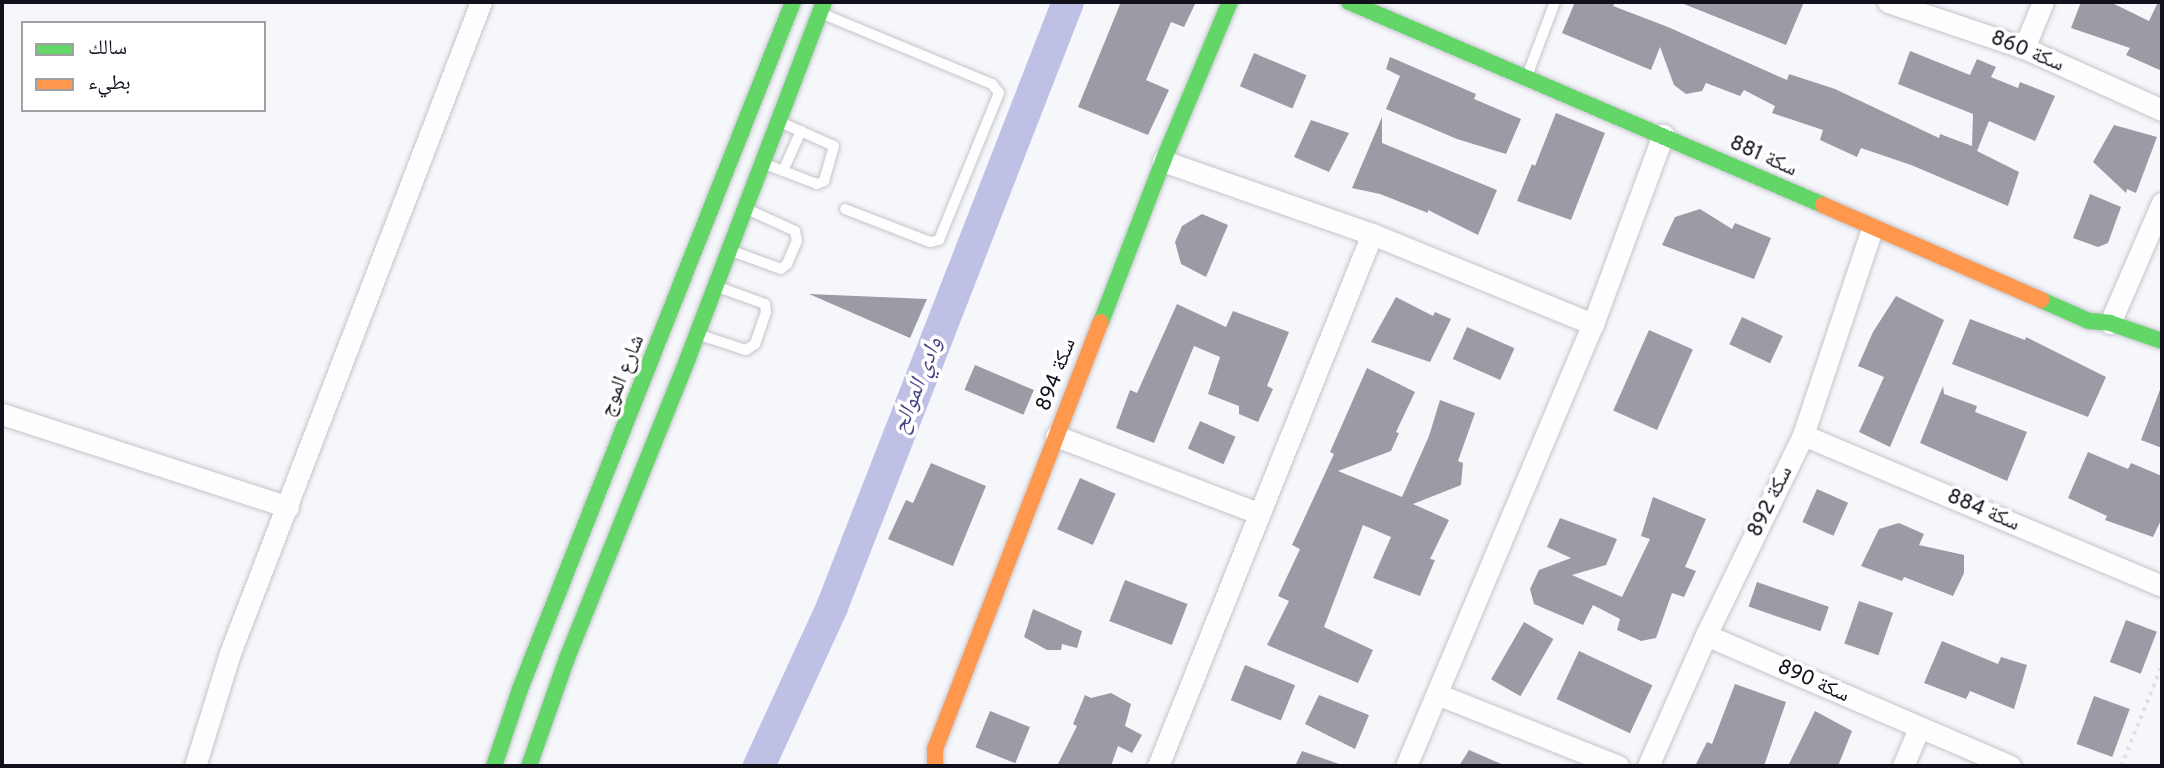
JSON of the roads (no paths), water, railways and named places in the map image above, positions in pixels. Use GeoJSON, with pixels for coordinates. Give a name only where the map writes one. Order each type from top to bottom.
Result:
{"type":"FeatureCollection","features":[{"type":"Feature","properties":{"kind":"street"},"geometry":{"type":"LineString","coordinates":[[195,766],[230,653],[481,2]]}},
{"type":"Feature","properties":{"kind":"street","name":"شارع الموج"},"geometry":{"type":"LineString","coordinates":[[494,766],[520,689],[793,2]]}},
{"type":"Feature","properties":{"kind":"street","name":"سكة 894"},"geometry":{"type":"LineString","coordinates":[[935,766],[935,749],[1163,161],[1230,2]]}},
{"type":"Feature","properties":{"kind":"street","name":"سكة 881"},"geometry":{"type":"LineString","coordinates":[[1349,2],[1527,76],[1872,229],[2088,321],[2110,323],[2162,341]]}},
{"type":"Feature","properties":{"kind":"street","name":"سكة 860"},"geometry":{"type":"LineString","coordinates":[[1888,2],[2024,48],[2162,110]]}},
{"type":"Feature","properties":{"kind":"street"},"geometry":{"type":"LineString","coordinates":[[2024,48],[2043,2]]}},
{"type":"Feature","properties":{"kind":"street"},"geometry":{"type":"LineString","coordinates":[[529,766],[567,658],[716,286],[822,7]]}},
{"type":"Feature","properties":{"kind":"street"},"geometry":{"type":"LineString","coordinates":[[1406,766],[1593,324],[1662,135]]}},
{"type":"Feature","properties":{"kind":"street"},"geometry":{"type":"LineString","coordinates":[[1163,161],[1372,234],[1593,324]]}},
{"type":"Feature","properties":{"kind":"street"},"geometry":{"type":"LineString","coordinates":[[2110,323],[2162,203]]}},
{"type":"Feature","properties":{"kind":"street","name":"سكة 892"},"geometry":{"type":"LineString","coordinates":[[1648,766],[1706,635],[1803,435],[1872,229]]}},
{"type":"Feature","properties":{"kind":"street"},"geometry":{"type":"LineString","coordinates":[[1158,766],[1372,234]]}},
{"type":"Feature","properties":{"kind":"street"},"geometry":{"type":"LineString","coordinates":[[2,414],[288,507]]}},
{"type":"Feature","properties":{"kind":"street","name":"سكة 884"},"geometry":{"type":"LineString","coordinates":[[1803,435],[2162,586]]}},
{"type":"Feature","properties":{"kind":"street"},"geometry":{"type":"LineString","coordinates":[[1056,436],[1258,513]]}},
{"type":"Feature","properties":{"kind":"street","name":"سكة 890"},"geometry":{"type":"LineString","coordinates":[[1706,635],[2010,766]]}},
{"type":"Feature","properties":{"kind":"street"},"geometry":{"type":"LineString","coordinates":[[1437,694],[1618,766]]}},
{"type":"Feature","properties":{"kind":"street"},"geometry":{"type":"LineString","coordinates":[[1903,766],[1919,729]]}},
{"type":"Feature","properties":{"kind":"lane"},"geometry":{"type":"LineString","coordinates":[[1527,76],[1555,2]]}},
{"type":"Feature","properties":{"kind":"lane"},"geometry":{"type":"LineString","coordinates":[[822,7],[992,84],[999,93],[939,240],[930,242],[845,208]]}},
{"type":"Feature","properties":{"kind":"lane"},"geometry":{"type":"LineString","coordinates":[[762,163],[817,184],[824,181],[835,152],[834,146],[778,122]]}},
{"type":"Feature","properties":{"kind":"lane"},"geometry":{"type":"LineString","coordinates":[[783,171],[801,131]]}},
{"type":"Feature","properties":{"kind":"lane"},"geometry":{"type":"LineString","coordinates":[[730,250],[781,269],[787,264],[797,241],[795,231],[745,208]]}},
{"type":"Feature","properties":{"kind":"lane"},"geometry":{"type":"LineString","coordinates":[[697,334],[746,350],[755,344],[766,312],[765,304],[716,286]]}},
{"type":"Feature","properties":{"kind":"waterway","name":"وادي الموالح"},"geometry":{"type":"LineString","coordinates":[[759,766],[832,607],[1068,2]]}}]}
